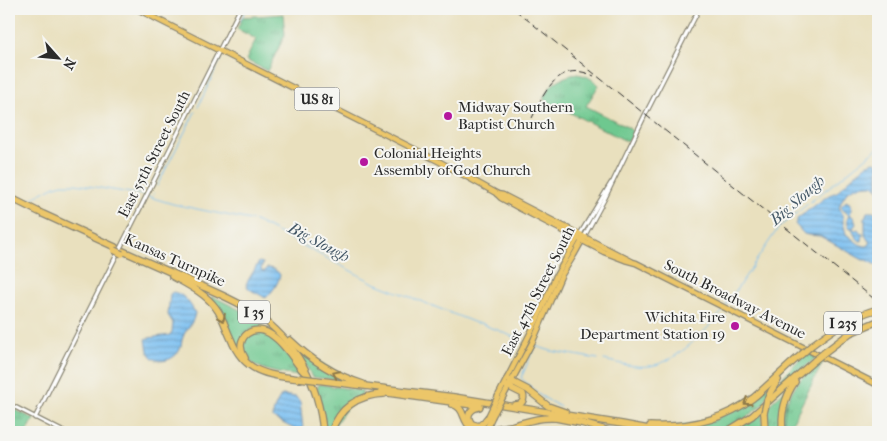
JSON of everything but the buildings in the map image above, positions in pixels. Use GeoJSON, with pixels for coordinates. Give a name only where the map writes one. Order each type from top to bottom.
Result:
{"type":"FeatureCollection","features":[{"type":"Feature","properties":{"kind":"highway","name":"Kansas Turnpike"},"geometry":{"type":"LineString","coordinates":[[9,199],[235,305],[262,322],[284,343],[304,372],[314,400],[321,432]]}},
{"type":"Feature","properties":{"kind":"highway","name":"Kansas Turnpike"},"geometry":{"type":"LineString","coordinates":[[123,252],[234,301],[254,312],[276,329],[290,344],[306,370],[318,400],[321,432]]}},
{"type":"Feature","properties":{"kind":"highway"},"geometry":{"type":"LineString","coordinates":[[172,276],[199,291],[212,303],[222,318],[241,358],[249,365],[269,375],[454,397],[606,421]]}},
{"type":"Feature","properties":{"kind":"highway","name":"I 235"},"geometry":{"type":"LineString","coordinates":[[796,359],[844,322],[856,316],[878,310]]}},
{"type":"Feature","properties":{"kind":"highway"},"geometry":{"type":"LineString","coordinates":[[265,320],[276,326],[310,358],[324,368],[347,379],[382,388]]}},
{"type":"Feature","properties":{"kind":"highway","name":"I 235"},"geometry":{"type":"LineString","coordinates":[[816,360],[850,333],[878,321]]}},
{"type":"Feature","properties":{"kind":"highway"},"geometry":{"type":"LineString","coordinates":[[300,379],[271,374],[252,365],[241,351],[241,343],[250,332],[265,331],[282,343],[304,372]]}},
{"type":"Feature","properties":{"kind":"highway"},"geometry":{"type":"LineString","coordinates":[[765,432],[764,413],[767,400],[775,384],[796,359]]}},
{"type":"Feature","properties":{"kind":"highway"},"geometry":{"type":"LineString","coordinates":[[622,424],[672,427],[715,418],[734,410],[754,397],[796,359]]}},
{"type":"Feature","properties":{"kind":"highway"},"geometry":{"type":"LineString","coordinates":[[726,432],[752,416],[816,360]]}},
{"type":"Feature","properties":{"kind":"highway"},"geometry":{"type":"LineString","coordinates":[[783,432],[782,412],[787,396],[793,384],[816,360]]}},
{"type":"Feature","properties":{"kind":"highway"},"geometry":{"type":"LineString","coordinates":[[316,381],[561,418],[613,432]]}},
{"type":"Feature","properties":{"kind":"highway"},"geometry":{"type":"LineString","coordinates":[[508,383],[523,394],[524,399],[521,404],[508,406]]}},
{"type":"Feature","properties":{"kind":"highway"},"geometry":{"type":"LineString","coordinates":[[508,383],[528,390],[541,401],[556,409],[665,432]]}},
{"type":"Feature","properties":{"kind":"highway"},"geometry":{"type":"LineString","coordinates":[[331,432],[342,412],[355,401],[369,396],[389,393]]}},
{"type":"Feature","properties":{"kind":"highway"},"geometry":{"type":"LineString","coordinates":[[431,399],[455,404],[462,411],[466,422],[481,431],[533,419],[546,417],[561,418]]}},
{"type":"Feature","properties":{"kind":"highway"},"geometry":{"type":"LineString","coordinates":[[489,407],[473,409],[468,416],[470,422],[476,426],[482,424],[490,417]]}},
{"type":"Feature","properties":{"kind":"main road","name":"South Broadway Avenue"},"geometry":{"type":"LineString","coordinates":[[137,9],[440,162],[581,237],[613,251],[878,385]]}},
{"type":"Feature","properties":{"kind":"main road","name":"East 47th Street South"},"geometry":{"type":"LineString","coordinates":[[530,340],[541,323],[566,258],[581,237]]}},
{"type":"Feature","properties":{"kind":"main road","name":"East 47th Street South"},"geometry":{"type":"LineString","coordinates":[[481,431],[526,348],[559,276],[574,255],[581,237]]}},
{"type":"Feature","properties":{"kind":"street","name":"East 55th Street South"},"geometry":{"type":"LineString","coordinates":[[35,418],[240,9]]}},
{"type":"Feature","properties":{"kind":"street","name":"East 47th Street South"},"geometry":{"type":"LineString","coordinates":[[581,237],[615,178],[699,9]]}},
{"type":"Feature","properties":{"kind":"street"},"geometry":{"type":"LineString","coordinates":[[9,404],[64,432]]}},
{"type":"Feature","properties":{"kind":"green space"},"geometry":{"type":"Polygon","coordinates":[[[283,14],[285,35],[267,71],[246,60],[256,39],[237,29],[243,17],[283,14]]]}},
{"type":"Feature","properties":{"kind":"green space"},"geometry":{"type":"Polygon","coordinates":[[[576,74],[588,77],[599,85],[586,106],[629,128],[634,133],[628,142],[543,99],[556,82],[564,77],[576,74]]]}},
{"type":"Feature","properties":{"kind":"green space"},"geometry":{"type":"Polygon","coordinates":[[[211,297],[242,311],[264,326],[263,328],[250,330],[240,351],[211,299],[211,297]]]}},
{"type":"Feature","properties":{"kind":"green space"},"geometry":{"type":"Polygon","coordinates":[[[266,332],[271,335],[294,362],[293,364],[300,373],[299,376],[264,369],[246,358],[243,344],[250,333],[266,332]]]}},
{"type":"Feature","properties":{"kind":"green space"},"geometry":{"type":"Polygon","coordinates":[[[298,349],[352,382],[312,377],[297,351],[298,349]]]}},
{"type":"Feature","properties":{"kind":"green space"},"geometry":{"type":"Polygon","coordinates":[[[808,352],[817,357],[776,393],[773,391],[780,380],[808,352]]]}},
{"type":"Feature","properties":{"kind":"green space"},"geometry":{"type":"Polygon","coordinates":[[[822,359],[824,360],[789,432],[785,432],[785,409],[788,399],[798,382],[822,359]]]}},
{"type":"Feature","properties":{"kind":"green space"},"geometry":{"type":"Polygon","coordinates":[[[773,383],[764,404],[732,428],[722,432],[674,432],[656,429],[713,421],[773,383]]]}},
{"type":"Feature","properties":{"kind":"green space"},"geometry":{"type":"Polygon","coordinates":[[[319,384],[362,391],[362,396],[350,403],[330,432],[325,432],[317,389],[319,384]]]}},
{"type":"Feature","properties":{"kind":"green space"},"geometry":{"type":"Polygon","coordinates":[[[792,384],[787,393],[782,432],[766,432],[765,413],[772,402],[792,384]]]}},
{"type":"Feature","properties":{"kind":"green space"},"geometry":{"type":"Polygon","coordinates":[[[9,407],[34,419],[27,432],[9,432],[9,407]]]}},
{"type":"Feature","properties":{"kind":"green space"},"geometry":{"type":"Polygon","coordinates":[[[762,415],[764,432],[731,432],[755,416],[762,415]]]}},
{"type":"Feature","properties":{"kind":"water"},"geometry":{"type":"Polygon","coordinates":[[[874,162],[878,163],[878,190],[873,185],[855,187],[844,196],[839,207],[843,215],[846,234],[859,244],[865,246],[868,246],[870,243],[865,235],[867,212],[878,212],[878,266],[863,260],[820,236],[804,234],[795,224],[798,218],[829,195],[837,192],[866,165],[874,162]]]}},
{"type":"Feature","properties":{"kind":"water"},"geometry":{"type":"Polygon","coordinates":[[[846,201],[850,203],[852,208],[850,214],[856,224],[853,228],[855,230],[858,229],[863,234],[862,241],[856,237],[852,228],[849,228],[847,220],[849,216],[841,206],[846,201]]]}},
{"type":"Feature","properties":{"kind":"water"},"geometry":{"type":"Polygon","coordinates":[[[259,262],[263,263],[262,271],[264,272],[267,268],[271,268],[280,275],[278,282],[265,298],[251,290],[246,284],[259,262]]]}},
{"type":"Feature","properties":{"kind":"water"},"geometry":{"type":"Polygon","coordinates":[[[173,292],[186,300],[195,313],[193,321],[184,334],[178,353],[170,359],[162,361],[153,358],[149,353],[146,339],[170,335],[172,332],[173,323],[168,315],[170,294],[173,292]]]}},
{"type":"Feature","properties":{"kind":"water"},"geometry":{"type":"Polygon","coordinates":[[[282,395],[296,397],[300,402],[303,428],[300,432],[273,418],[274,409],[282,395]]]}},
{"type":"Feature","properties":{"kind":"waterway"},"geometry":{"type":"LineString","coordinates":[[240,21],[245,11],[287,9]]}},
{"type":"Feature","properties":{"kind":"waterway"},"geometry":{"type":"LineString","coordinates":[[198,107],[221,58]]}},
{"type":"Feature","properties":{"kind":"waterway"},"geometry":{"type":"LineString","coordinates":[[157,186],[195,112]]}},
{"type":"Feature","properties":{"kind":"waterway","name":"Big Slough"},"geometry":{"type":"LineString","coordinates":[[726,305],[779,227],[878,148]]}},
{"type":"Feature","properties":{"kind":"waterway","name":"Big Slough"},"geometry":{"type":"LineString","coordinates":[[25,202],[55,186],[76,184],[143,195],[173,204],[255,221],[372,282],[476,323],[481,323],[524,342]]}},
{"type":"Feature","properties":{"kind":"waterway","name":"Big Slough"},"geometry":{"type":"LineString","coordinates":[[152,198],[154,193]]}},
{"type":"Feature","properties":{"kind":"waterway","name":"Big Slough"},"geometry":{"type":"LineString","coordinates":[[9,216],[17,210]]}},
{"type":"Feature","properties":{"kind":"waterway","name":"Big Slough"},"geometry":{"type":"LineString","coordinates":[[604,360],[627,365],[650,366],[671,359],[690,344],[723,311]]}},
{"type":"Feature","properties":{"kind":"waterway","name":"Big Slough"},"geometry":{"type":"LineString","coordinates":[[532,345],[551,351],[598,359]]}},
{"type":"Feature","properties":{"kind":"waterway"},"geometry":{"type":"LineString","coordinates":[[532,353],[534,347]]}},
{"type":"Feature","properties":{"kind":"waterway"},"geometry":{"type":"LineString","coordinates":[[531,355],[521,378],[541,396],[560,407]]}},
{"type":"Feature","properties":{"kind":"railway"},"geometry":{"type":"LineString","coordinates":[[514,9],[878,302]]}},
{"type":"Feature","properties":{"kind":"railway"},"geometry":{"type":"LineString","coordinates":[[532,118],[547,89],[562,75],[571,72],[581,72],[594,76]]}},
{"type":"Feature","properties":{"kind":"place","name":"Midway Southern Baptist Church"},"geometry":{"type":"Point","coordinates":[448,116]}},
{"type":"Feature","properties":{"kind":"place","name":"Colonial Heights Assembly of God Church"},"geometry":{"type":"Point","coordinates":[364,162]}},
{"type":"Feature","properties":{"kind":"place","name":"Wichita Fire Department Station 19"},"geometry":{"type":"Point","coordinates":[735,326]}}]}
